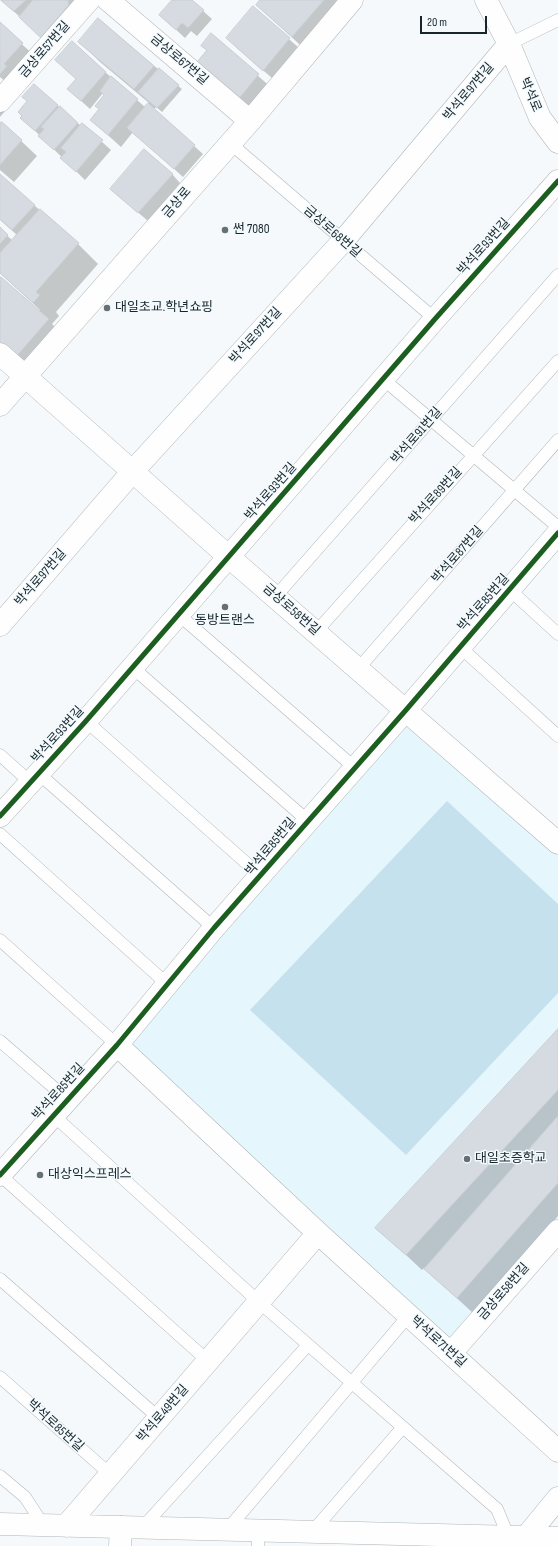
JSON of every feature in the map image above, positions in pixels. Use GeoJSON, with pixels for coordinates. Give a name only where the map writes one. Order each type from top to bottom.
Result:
{"type":"FeatureCollection","features":[{"type":"Feature","properties":{"kind":"street","name":"금상로57번길"},"geometry":{"type":"LineString","coordinates":[[0,101],[89,0]]}},
{"type":"Feature","properties":{"kind":"street","name":"금상로67번길"},"geometry":{"type":"LineString","coordinates":[[108,0],[250,121]]}},
{"type":"Feature","properties":{"kind":"street","name":"금상로"},"geometry":{"type":"LineString","coordinates":[[0,405],[250,121],[352,0]]}},
{"type":"Feature","properties":{"kind":"street","name":"박석로"},"geometry":{"type":"LineString","coordinates":[[486,0],[509,44],[540,118],[558,142]]}},
{"type":"Feature","properties":{"kind":"street","name":"박석로97번길"},"geometry":{"type":"LineString","coordinates":[[0,625],[133,471],[343,241],[509,44]]}},
{"type":"Feature","properties":{"kind":"street","name":"박석로93번길"},"geometry":{"type":"LineString","coordinates":[[0,816],[86,721],[435,319],[558,181]]}},
{"type":"Feature","properties":{"kind":"street"},"geometry":{"type":"LineString","coordinates":[[0,354],[25,376]]}},
{"type":"Feature","properties":{"kind":"street","name":"금상로58번길"},"geometry":{"type":"LineString","coordinates":[[25,376],[229,557],[276,596],[558,843]]}},
{"type":"Feature","properties":{"kind":"street","name":"박석로85번길"},"geometry":{"type":"LineString","coordinates":[[3,1165],[53,1115],[117,1045],[166,983],[406,710],[558,532]]}},
{"type":"Feature","properties":{"kind":"street"},"geometry":{"type":"LineString","coordinates":[[117,1045],[318,1233]]}},
{"type":"Feature","properties":{"kind":"street","name":"금상로58번길"},"geometry":{"type":"LineString","coordinates":[[451,1353],[558,1230]]}},
{"type":"Feature","properties":{"kind":"street","name":"박석로49번길"},"geometry":{"type":"LineString","coordinates":[[66,1526],[318,1233]]}},
{"type":"Feature","properties":{"kind":"street","name":"박석로71번길"},"geometry":{"type":"LineString","coordinates":[[318,1233],[558,1451]]}},
{"type":"Feature","properties":{"kind":"street"},"geometry":{"type":"LineString","coordinates":[[520,1541],[558,1498]]}},
{"type":"Feature","properties":{"kind":"street"},"geometry":{"type":"LineString","coordinates":[[0,1524],[66,1526],[128,1534],[227,1530],[258,1539],[312,1533],[391,1541],[520,1541],[558,1538]]}},
{"type":"Feature","properties":{"kind":"lane"},"geometry":{"type":"LineString","coordinates":[[509,44],[558,20]]}},
{"type":"Feature","properties":{"kind":"lane","name":"금상로68번길"},"geometry":{"type":"LineString","coordinates":[[230,143],[435,319]]}},
{"type":"Feature","properties":{"kind":"lane","name":"박석로91번길"},"geometry":{"type":"LineString","coordinates":[[276,596],[558,275]]}},
{"type":"Feature","properties":{"kind":"lane","name":"박석로89번길"},"geometry":{"type":"LineString","coordinates":[[316,632],[473,454],[558,361]]}},
{"type":"Feature","properties":{"kind":"lane"},"geometry":{"type":"LineString","coordinates":[[383,379],[515,490],[558,532]]}},
{"type":"Feature","properties":{"kind":"lane","name":"박석로87번길"},"geometry":{"type":"LineString","coordinates":[[358,669],[558,440]]}},
{"type":"Feature","properties":{"kind":"lane"},"geometry":{"type":"LineString","coordinates":[[510,590],[558,634]]}},
{"type":"Feature","properties":{"kind":"lane"},"geometry":{"type":"LineString","coordinates":[[178,614],[355,768]]}},
{"type":"Feature","properties":{"kind":"lane"},"geometry":{"type":"LineString","coordinates":[[460,647],[558,736]]}},
{"type":"Feature","properties":{"kind":"lane"},"geometry":{"type":"LineString","coordinates":[[132,667],[308,821]]}},
{"type":"Feature","properties":{"kind":"lane","name":"박석로93번길"},"geometry":{"type":"LineString","coordinates":[[86,721],[261,876]]}},
{"type":"Feature","properties":{"kind":"lane"},"geometry":{"type":"LineString","coordinates":[[0,755],[34,777]]}},
{"type":"Feature","properties":{"kind":"lane","name":"박석로93번길"},"geometry":{"type":"LineString","coordinates":[[34,777],[214,928]]}},
{"type":"Feature","properties":{"kind":"lane"},"geometry":{"type":"LineString","coordinates":[[0,834],[166,983]]}},
{"type":"Feature","properties":{"kind":"lane"},"geometry":{"type":"LineString","coordinates":[[0,940],[117,1045]]}},
{"type":"Feature","properties":{"kind":"lane"},"geometry":{"type":"LineString","coordinates":[[0,1041],[68,1099]]}},
{"type":"Feature","properties":{"kind":"lane","name":"박석로85번길"},"geometry":{"type":"LineString","coordinates":[[53,1115],[259,1302]]}},
{"type":"Feature","properties":{"kind":"lane","name":"박석로85번길"},"geometry":{"type":"LineString","coordinates":[[3,1165],[208,1361]]}},
{"type":"Feature","properties":{"kind":"lane"},"geometry":{"type":"LineString","coordinates":[[0,1279],[159,1418]]}},
{"type":"Feature","properties":{"kind":"lane"},"geometry":{"type":"LineString","coordinates":[[259,1302],[497,1509],[520,1541]]}},
{"type":"Feature","properties":{"kind":"lane"},"geometry":{"type":"LineString","coordinates":[[227,1530],[410,1315]]}},
{"type":"Feature","properties":{"kind":"lane"},"geometry":{"type":"LineString","coordinates":[[128,1534],[308,1345]]}},
{"type":"Feature","properties":{"kind":"lane","name":"박석로85번길"},"geometry":{"type":"LineString","coordinates":[[0,1377],[110,1475]]}},
{"type":"Feature","properties":{"kind":"lane"},"geometry":{"type":"LineString","coordinates":[[312,1533],[403,1427]]}},
{"type":"Feature","properties":{"kind":"lane"},"geometry":{"type":"LineString","coordinates":[[0,1476],[25,1498],[44,1526]]}},
{"type":"Feature","properties":{"kind":"shaded area"},"geometry":{"type":"Polygon","coordinates":[[[407,721],[558,849],[558,1227],[450,1348],[124,1043],[407,721]]]}},
{"type":"Feature","properties":{"kind":"shaded area"},"geometry":{"type":"Polygon","coordinates":[[[447,801],[558,904],[558,993],[406,1155],[250,1010],[447,801]]]}},
{"type":"Feature","properties":{"kind":"building"},"geometry":{"type":"Polygon","coordinates":[[[1,0],[26,0],[14,11],[1,0]]]}},
{"type":"Feature","properties":{"kind":"building"},"geometry":{"type":"Polygon","coordinates":[[[33,0],[68,0],[69,5],[41,38],[19,17],[33,0]]]}},
{"type":"Feature","properties":{"kind":"building"},"geometry":{"type":"Polygon","coordinates":[[[172,0],[192,0],[204,10],[188,28],[182,23],[176,30],[159,15],[172,0]]]}},
{"type":"Feature","properties":{"kind":"building"},"geometry":{"type":"Polygon","coordinates":[[[260,0],[324,0],[292,37],[256,5],[260,0]]]}},
{"type":"Feature","properties":{"kind":"building"},"geometry":{"type":"Polygon","coordinates":[[[253,6],[290,38],[263,71],[226,38],[253,6]]]}},
{"type":"Feature","properties":{"kind":"building"},"geometry":{"type":"Polygon","coordinates":[[[98,18],[154,66],[134,89],[78,42],[98,18]]]}},
{"type":"Feature","properties":{"kind":"building"},"geometry":{"type":"Polygon","coordinates":[[[0,22],[23,43],[4,64],[7,66],[0,74],[0,22]]]}},
{"type":"Feature","properties":{"kind":"building"},"geometry":{"type":"Polygon","coordinates":[[[211,33],[259,74],[238,100],[197,62],[207,50],[201,46],[211,33]]]}},
{"type":"Feature","properties":{"kind":"building"},"geometry":{"type":"Polygon","coordinates":[[[72,41],[106,72],[81,101],[67,89],[76,79],[55,60],[72,41]]]}},
{"type":"Feature","properties":{"kind":"building"},"geometry":{"type":"Polygon","coordinates":[[[159,68],[179,85],[157,108],[138,92],[159,68]]]}},
{"type":"Feature","properties":{"kind":"building"},"geometry":{"type":"Polygon","coordinates":[[[111,76],[138,99],[108,135],[90,120],[99,109],[95,106],[104,95],[100,91],[111,76]]]}},
{"type":"Feature","properties":{"kind":"building"},"geometry":{"type":"Polygon","coordinates":[[[34,84],[58,105],[35,131],[20,118],[22,116],[18,112],[27,101],[22,97],[34,84]]]}},
{"type":"Feature","properties":{"kind":"building"},"geometry":{"type":"Polygon","coordinates":[[[148,103],[195,145],[174,169],[127,128],[148,103]]]}},
{"type":"Feature","properties":{"kind":"building"},"geometry":{"type":"Polygon","coordinates":[[[60,106],[78,123],[54,150],[38,136],[44,129],[41,127],[60,106]]]}},
{"type":"Feature","properties":{"kind":"building"},"geometry":{"type":"Polygon","coordinates":[[[2,122],[22,140],[0,165],[0,123],[2,122]]]}},
{"type":"Feature","properties":{"kind":"building"},"geometry":{"type":"Polygon","coordinates":[[[82,123],[103,140],[76,172],[60,158],[66,152],[61,148],[82,123]]]}},
{"type":"Feature","properties":{"kind":"building"},"geometry":{"type":"Polygon","coordinates":[[[144,149],[173,174],[138,213],[110,189],[144,149]]]}},
{"type":"Feature","properties":{"kind":"building"},"geometry":{"type":"Polygon","coordinates":[[[0,174],[35,205],[12,230],[0,219],[0,174]]]}},
{"type":"Feature","properties":{"kind":"building"},"geometry":{"type":"Polygon","coordinates":[[[40,209],[79,243],[36,292],[40,295],[33,303],[0,273],[0,253],[40,209]]]}},
{"type":"Feature","properties":{"kind":"building"},"geometry":{"type":"Polygon","coordinates":[[[0,227],[8,235],[0,244],[0,227]]]}},
{"type":"Feature","properties":{"kind":"building"},"geometry":{"type":"Polygon","coordinates":[[[1,277],[49,319],[15,358],[0,345],[1,277]]]}},
{"type":"Feature","properties":{"kind":"building","name":"대일초증학교"},"geometry":{"type":"Polygon","coordinates":[[[558,1029],[558,1090],[406,1255],[375,1228],[558,1029]]]}},
{"type":"Feature","properties":{"kind":"building"},"geometry":{"type":"Polygon","coordinates":[[[558,1116],[558,1183],[457,1298],[424,1269],[558,1116]]]}},
{"type":"Feature","properties":{"kind":"cycle path"},"geometry":{"type":"LineString","coordinates":[[0,816],[86,721],[435,319],[558,181]]}},
{"type":"Feature","properties":{"kind":"cycle path"},"geometry":{"type":"LineString","coordinates":[[0,1175],[117,1045],[214,928],[406,710],[558,533]]}},
{"type":"Feature","properties":{"kind":"place","name":"썬 7080"},"geometry":{"type":"Point","coordinates":[225,230]}},
{"type":"Feature","properties":{"kind":"place","name":"대일초교.학년쇼핑"},"geometry":{"type":"Point","coordinates":[107,308]}},
{"type":"Feature","properties":{"kind":"place","name":"동방트랜스"},"geometry":{"type":"Point","coordinates":[225,607]}},
{"type":"Feature","properties":{"kind":"place","name":"대일초증학교"},"geometry":{"type":"Point","coordinates":[467,1159]}},
{"type":"Feature","properties":{"kind":"place","name":"대상익스프레스"},"geometry":{"type":"Point","coordinates":[40,1175]}}]}
